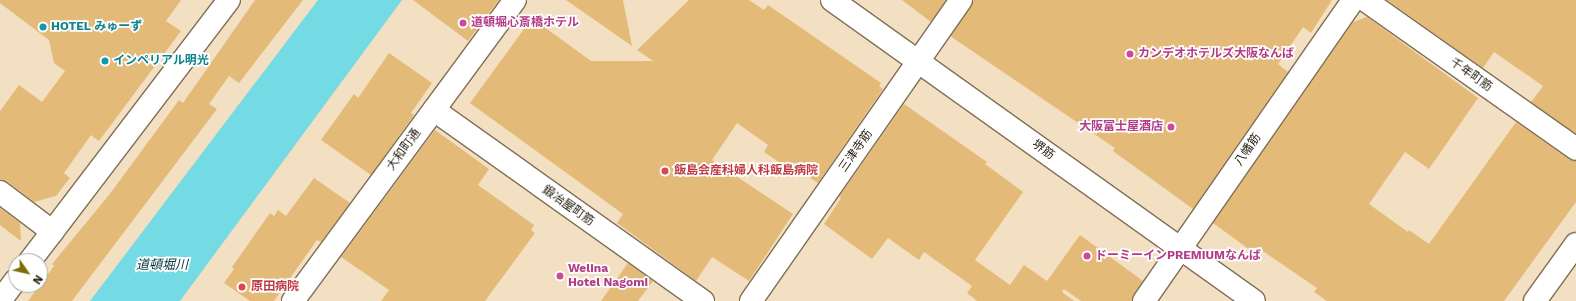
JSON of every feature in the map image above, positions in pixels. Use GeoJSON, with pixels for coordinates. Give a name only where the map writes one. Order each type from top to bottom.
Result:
{"type":"FeatureCollection","features":[{"type":"Feature","properties":{"kind":"street"},"geometry":{"type":"LineString","coordinates":[[36,253],[229,0]]}},
{"type":"Feature","properties":{"kind":"street","name":"大和町通"},"geometry":{"type":"LineString","coordinates":[[293,301],[515,0]]}},
{"type":"Feature","properties":{"kind":"street","name":"堺筋"},"geometry":{"type":"LineString","coordinates":[[832,0],[1254,301]]}},
{"type":"Feature","properties":{"kind":"street","name":"三津寺筋"},"geometry":{"type":"LineString","coordinates":[[751,301],[961,0]]}},
{"type":"Feature","properties":{"kind":"street","name":"八幡筋"},"geometry":{"type":"LineString","coordinates":[[1144,301],[1353,0]]}},
{"type":"Feature","properties":{"kind":"street","name":"千年町筋"},"geometry":{"type":"LineString","coordinates":[[1365,0],[1576,149]]}},
{"type":"Feature","properties":{"kind":"street","name":"鍛冶屋町筋"},"geometry":{"type":"LineString","coordinates":[[434,110],[703,301]]}},
{"type":"Feature","properties":{"kind":"street"},"geometry":{"type":"LineString","coordinates":[[0,192],[53,232]]}},
{"type":"Feature","properties":{"kind":"street"},"geometry":{"type":"LineString","coordinates":[[1535,301],[1576,244]]}},
{"type":"Feature","properties":{"kind":"street"},"geometry":{"type":"LineString","coordinates":[[0,301],[8,290]]}},
{"type":"Feature","properties":{"kind":"water","name":"道頓堀川"},"geometry":{"type":"Polygon","coordinates":[[[318,0],[402,0],[180,301],[90,301],[318,0]]]}},
{"type":"Feature","properties":{"kind":"building"},"geometry":{"type":"Polygon","coordinates":[[[0,0],[181,0],[166,21],[181,31],[99,141],[91,135],[64,173],[70,178],[56,196],[34,202],[8,182],[0,180],[0,111],[19,85],[42,102],[65,71],[54,63],[49,40],[0,3],[0,0]]]}},
{"type":"Feature","properties":{"kind":"building"},"geometry":{"type":"Polygon","coordinates":[[[255,0],[303,0],[239,83],[229,76],[209,104],[217,109],[72,301],[28,301],[34,293],[48,293],[48,274],[54,266],[52,264],[109,195],[179,100],[183,103],[255,0]]]}},
{"type":"Feature","properties":{"kind":"building"},"geometry":{"type":"Polygon","coordinates":[[[413,0],[499,0],[468,41],[413,0]]]}},
{"type":"Feature","properties":{"kind":"building"},"geometry":{"type":"Polygon","coordinates":[[[566,0],[623,0],[632,46],[566,0]]]}},
{"type":"Feature","properties":{"kind":"building"},"geometry":{"type":"Polygon","coordinates":[[[689,0],[749,0],[764,10],[768,5],[881,83],[879,86],[883,89],[818,183],[788,163],[786,167],[764,152],[768,145],[737,123],[712,160],[793,214],[749,281],[712,257],[696,281],[617,223],[623,214],[470,103],[532,18],[591,61],[653,61],[637,50],[689,0]]]}},
{"type":"Feature","properties":{"kind":"building"},"geometry":{"type":"Polygon","coordinates":[[[902,0],[946,0],[931,22],[902,0]]]}},
{"type":"Feature","properties":{"kind":"building"},"geometry":{"type":"Polygon","coordinates":[[[973,0],[1332,0],[1311,33],[1303,27],[1278,64],[1288,72],[1193,209],[1113,151],[1115,148],[953,38],[951,36],[973,0]]]}},
{"type":"Feature","properties":{"kind":"building"},"geometry":{"type":"Polygon","coordinates":[[[1387,0],[1576,0],[1576,134],[1531,102],[1543,86],[1494,52],[1483,68],[1387,0]]]}},
{"type":"Feature","properties":{"kind":"building"},"geometry":{"type":"Polygon","coordinates":[[[1367,17],[1478,98],[1429,169],[1405,152],[1369,204],[1408,232],[1409,230],[1429,244],[1516,122],[1569,159],[1576,161],[1576,202],[1504,301],[1327,301],[1314,292],[1317,288],[1257,247],[1250,250],[1213,223],[1353,22],[1367,17]]]}},
{"type":"Feature","properties":{"kind":"building"},"geometry":{"type":"Polygon","coordinates":[[[389,53],[432,83],[411,113],[414,115],[371,175],[321,140],[354,94],[358,98],[389,53]]]}},
{"type":"Feature","properties":{"kind":"building"},"geometry":{"type":"Polygon","coordinates":[[[904,104],[987,162],[985,164],[1023,192],[975,260],[1010,285],[1024,265],[1047,281],[1080,235],[1143,281],[1132,301],[1081,301],[1064,289],[1062,292],[1074,301],[977,301],[967,293],[972,286],[924,252],[919,260],[888,238],[872,259],[824,224],[841,198],[839,197],[904,104]]]}},
{"type":"Feature","properties":{"kind":"building"},"geometry":{"type":"Polygon","coordinates":[[[435,130],[489,169],[478,185],[534,225],[531,230],[535,233],[485,301],[381,301],[389,290],[341,257],[435,130]]]}},
{"type":"Feature","properties":{"kind":"building"},"geometry":{"type":"Polygon","coordinates":[[[314,178],[350,203],[321,242],[317,240],[274,301],[250,301],[224,283],[234,269],[232,267],[270,213],[274,216],[278,210],[286,216],[314,178]]]}},
{"type":"Feature","properties":{"kind":"building"},"geometry":{"type":"Polygon","coordinates":[[[0,208],[20,223],[21,241],[0,225],[0,208]]]}},
{"type":"Feature","properties":{"kind":"building"},"geometry":{"type":"Polygon","coordinates":[[[628,263],[653,281],[638,301],[601,301],[628,263]]]}},
{"type":"Feature","properties":{"kind":"place","name":"道頓堀心斎橋ホテル"},"geometry":{"type":"Point","coordinates":[463,23]}},
{"type":"Feature","properties":{"kind":"place","name":"HOTEL みゅーず"},"geometry":{"type":"Point","coordinates":[43,27]}},
{"type":"Feature","properties":{"kind":"place","name":"カンデオホテルズ大阪なんば"},"geometry":{"type":"Point","coordinates":[1130,54]}},
{"type":"Feature","properties":{"kind":"place","name":"インペリアル明光"},"geometry":{"type":"Point","coordinates":[105,61]}},
{"type":"Feature","properties":{"kind":"place","name":"大阪富士屋酒店"},"geometry":{"type":"Point","coordinates":[1171,127]}},
{"type":"Feature","properties":{"kind":"place","name":"飯島会産科婦人科飯島病院"},"geometry":{"type":"Point","coordinates":[665,171]}},
{"type":"Feature","properties":{"kind":"place","name":"ドーミーインPREMIUMなんば"},"geometry":{"type":"Point","coordinates":[1087,256]}},
{"type":"Feature","properties":{"kind":"place","name":"Welina Hotel Nagomi"},"geometry":{"type":"Point","coordinates":[560,276]}},
{"type":"Feature","properties":{"kind":"place","name":"原田病院"},"geometry":{"type":"Point","coordinates":[242,287]}}]}
